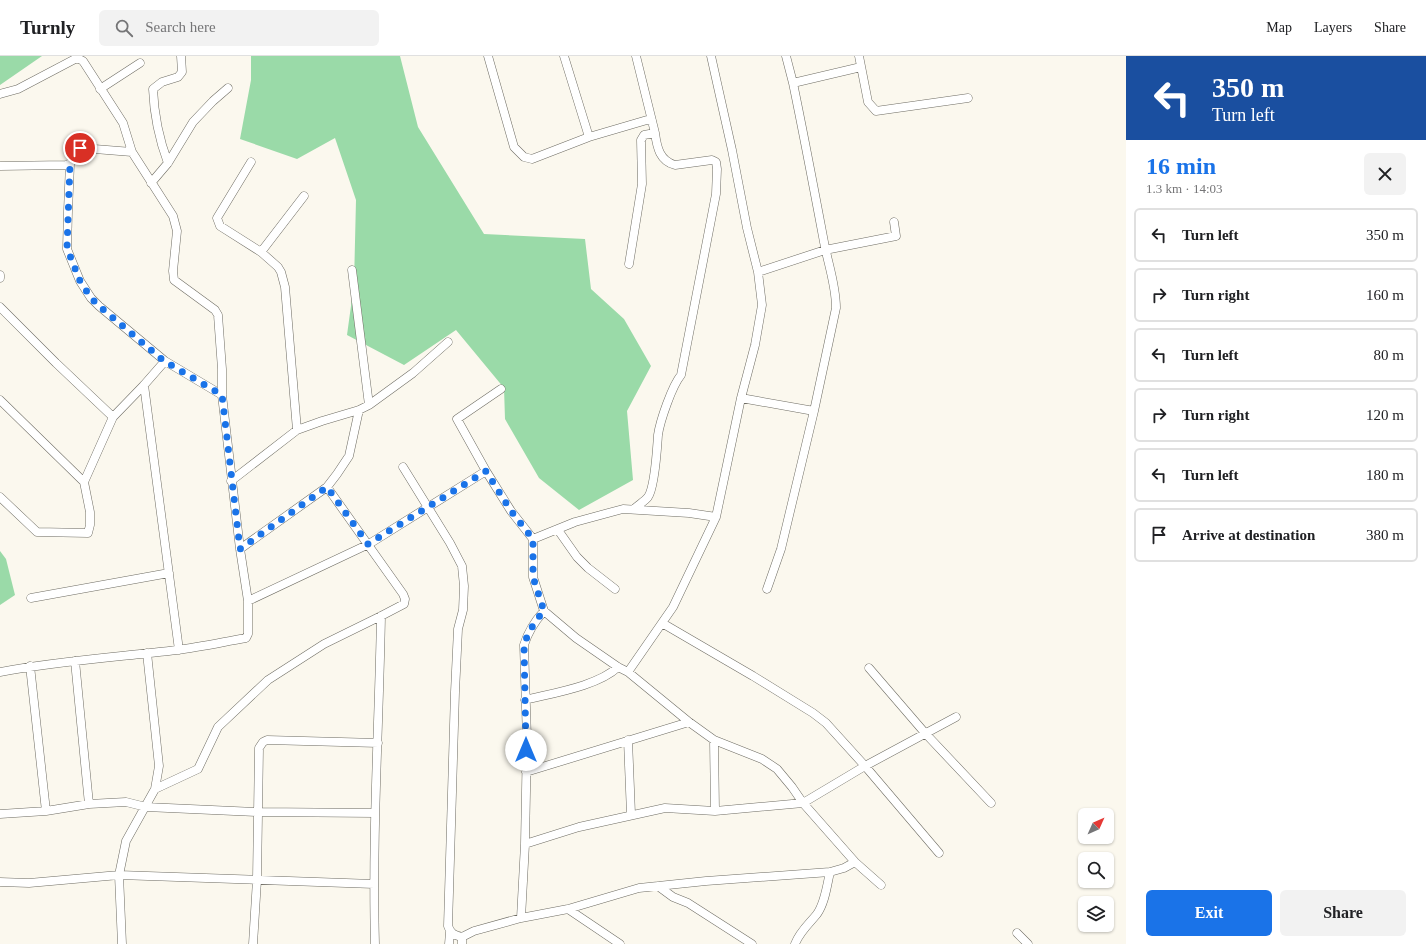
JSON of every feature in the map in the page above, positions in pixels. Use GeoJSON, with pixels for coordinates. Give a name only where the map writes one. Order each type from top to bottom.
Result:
{"type":"FeatureCollection","features":[{"type":"Feature","properties":{"kind":"street"},"geometry":{"type":"LineString","coordinates":[[168,163],[163,151],[155,116],[153,89],[162,82],[178,77],[182,72],[181,56]]}},
{"type":"Feature","properties":{"kind":"street"},"geometry":{"type":"LineString","coordinates":[[488,56],[514,147],[524,157],[532,159],[589,137],[647,120],[652,121]]}},
{"type":"Feature","properties":{"kind":"street"},"geometry":{"type":"LineString","coordinates":[[564,56],[589,137]]}},
{"type":"Feature","properties":{"kind":"street"},"geometry":{"type":"LineString","coordinates":[[634,509],[649,496],[656,461],[659,433],[672,391],[676,381],[681,375],[716,194],[717,180],[716,162],[712,160],[675,165],[670,164],[660,154],[636,56]]}},
{"type":"Feature","properties":{"kind":"street"},"geometry":{"type":"LineString","coordinates":[[628,672],[673,607],[716,517],[741,398],[755,345],[762,305],[758,272],[747,228],[732,150],[711,56]]}},
{"type":"Feature","properties":{"kind":"street"},"geometry":{"type":"LineString","coordinates":[[767,589],[781,549],[814,411],[836,308],[835,292],[825,250],[793,83],[786,56]]}},
{"type":"Feature","properties":{"kind":"street"},"geometry":{"type":"LineString","coordinates":[[858,56],[868,102],[876,111],[968,98]]}},
{"type":"Feature","properties":{"kind":"street"},"geometry":{"type":"LineString","coordinates":[[0,94],[18,89],[75,59],[83,61],[122,123],[132,152],[173,216],[178,231],[172,271],[174,280],[215,310],[218,315],[222,369],[222,395],[231,481],[248,601],[248,634],[246,638],[178,650],[30,666],[0,672]]}},
{"type":"Feature","properties":{"kind":"street"},"geometry":{"type":"LineString","coordinates":[[100,89],[140,63]]}},
{"type":"Feature","properties":{"kind":"street"},"geometry":{"type":"LineString","coordinates":[[793,83],[861,67]]}},
{"type":"Feature","properties":{"kind":"street"},"geometry":{"type":"LineString","coordinates":[[151,183],[168,163],[193,122],[212,101],[228,88]]}},
{"type":"Feature","properties":{"kind":"street"},"geometry":{"type":"LineString","coordinates":[[629,264],[642,184],[641,140],[644,135],[656,133]]}},
{"type":"Feature","properties":{"kind":"street"},"geometry":{"type":"LineString","coordinates":[[132,152],[77,149],[75,151],[70,164],[67,248],[80,281],[91,298],[99,306],[164,361],[222,395]]}},
{"type":"Feature","properties":{"kind":"street"},"geometry":{"type":"LineString","coordinates":[[251,162],[217,218],[220,226],[261,252],[282,272],[285,287],[297,430]]}},
{"type":"Feature","properties":{"kind":"street"},"geometry":{"type":"LineString","coordinates":[[0,166],[70,164]]}},
{"type":"Feature","properties":{"kind":"street"},"geometry":{"type":"LineString","coordinates":[[261,252],[304,196]]}},
{"type":"Feature","properties":{"kind":"street"},"geometry":{"type":"LineString","coordinates":[[758,272],[825,250],[896,236],[894,222]]}},
{"type":"Feature","properties":{"kind":"street"},"geometry":{"type":"LineString","coordinates":[[352,270],[369,405]]}},
{"type":"Feature","properties":{"kind":"street"},"geometry":{"type":"LineString","coordinates":[[0,307],[113,417]]}},
{"type":"Feature","properties":{"kind":"street"},"geometry":{"type":"LineString","coordinates":[[231,481],[297,430],[359,410],[369,405],[417,369],[448,342]]}},
{"type":"Feature","properties":{"kind":"street"},"geometry":{"type":"LineString","coordinates":[[84,482],[113,417],[144,385],[164,361]]}},
{"type":"Feature","properties":{"kind":"street"},"geometry":{"type":"LineString","coordinates":[[144,385],[178,650]]}},
{"type":"Feature","properties":{"kind":"street"},"geometry":{"type":"LineString","coordinates":[[501,389],[457,419],[486,471],[511,511],[533,539],[533,577],[544,611],[576,638],[618,667],[628,672],[689,722],[714,740],[762,759],[777,769],[803,803],[855,862],[881,885]]}},
{"type":"Feature","properties":{"kind":"street"},"geometry":{"type":"LineString","coordinates":[[741,398],[814,411]]}},
{"type":"Feature","properties":{"kind":"street"},"geometry":{"type":"LineString","coordinates":[[0,400],[84,482],[90,512],[90,526],[88,533],[37,532],[0,497]]}},
{"type":"Feature","properties":{"kind":"street"},"geometry":{"type":"LineString","coordinates":[[240,549],[327,487],[349,456],[359,410]]}},
{"type":"Feature","properties":{"kind":"street"},"geometry":{"type":"LineString","coordinates":[[403,467],[459,558],[462,566],[464,586],[463,610],[458,629],[455,692],[448,926],[450,932],[449,944]]}},
{"type":"Feature","properties":{"kind":"street"},"geometry":{"type":"LineString","coordinates":[[248,601],[368,544],[486,471]]}},
{"type":"Feature","properties":{"kind":"street"},"geometry":{"type":"LineString","coordinates":[[155,789],[198,769],[218,727],[268,680],[324,644],[404,604],[405,599],[403,594],[327,487]]}},
{"type":"Feature","properties":{"kind":"street"},"geometry":{"type":"LineString","coordinates":[[533,539],[575,522],[623,509],[689,513],[716,517]]}},
{"type":"Feature","properties":{"kind":"street"},"geometry":{"type":"LineString","coordinates":[[558,530],[577,557],[588,568],[615,589]]}},
{"type":"Feature","properties":{"kind":"street"},"geometry":{"type":"LineString","coordinates":[[31,598],[169,573]]}},
{"type":"Feature","properties":{"kind":"street"},"geometry":{"type":"LineString","coordinates":[[521,918],[525,844],[527,739],[524,645],[536,620],[544,611]]}},
{"type":"Feature","properties":{"kind":"street"},"geometry":{"type":"LineString","coordinates":[[375,944],[374,813],[378,743],[381,616]]}},
{"type":"Feature","properties":{"kind":"street"},"geometry":{"type":"LineString","coordinates":[[662,623],[753,676],[813,713],[826,723],[940,853]]}},
{"type":"Feature","properties":{"kind":"street"},"geometry":{"type":"LineString","coordinates":[[122,944],[119,875],[126,841],[155,789],[159,766],[147,653]]}},
{"type":"Feature","properties":{"kind":"street"},"geometry":{"type":"LineString","coordinates":[[74,661],[89,804]]}},
{"type":"Feature","properties":{"kind":"street"},"geometry":{"type":"LineString","coordinates":[[30,666],[46,811]]}},
{"type":"Feature","properties":{"kind":"street"},"geometry":{"type":"LineString","coordinates":[[525,700],[593,683],[610,674],[618,667]]}},
{"type":"Feature","properties":{"kind":"street"},"geometry":{"type":"LineString","coordinates":[[869,668],[925,733],[991,803]]}},
{"type":"Feature","properties":{"kind":"street"},"geometry":{"type":"LineString","coordinates":[[525,844],[579,827],[631,814],[665,808],[715,811],[803,803],[865,766],[956,717]]}},
{"type":"Feature","properties":{"kind":"street"},"geometry":{"type":"LineString","coordinates":[[526,772],[689,722]]}},
{"type":"Feature","properties":{"kind":"street"},"geometry":{"type":"LineString","coordinates":[[253,944],[257,880],[259,748],[263,742],[267,740],[378,743]]}},
{"type":"Feature","properties":{"kind":"street"},"geometry":{"type":"LineString","coordinates":[[628,740],[631,814]]}},
{"type":"Feature","properties":{"kind":"street"},"geometry":{"type":"LineString","coordinates":[[714,740],[715,811]]}},
{"type":"Feature","properties":{"kind":"street"},"geometry":{"type":"LineString","coordinates":[[0,814],[46,811],[89,804],[126,802],[146,806],[258,812],[374,813]]}},
{"type":"Feature","properties":{"kind":"street"},"geometry":{"type":"LineString","coordinates":[[450,932],[462,941],[474,931],[521,918],[568,909],[639,888],[706,880],[830,872],[844,868],[855,862]]}},
{"type":"Feature","properties":{"kind":"street"},"geometry":{"type":"LineString","coordinates":[[795,944],[803,929],[818,913],[830,872]]}},
{"type":"Feature","properties":{"kind":"street"},"geometry":{"type":"LineString","coordinates":[[0,882],[29,883],[119,875],[374,884]]}},
{"type":"Feature","properties":{"kind":"street"},"geometry":{"type":"LineString","coordinates":[[658,886],[673,897],[688,903],[752,944]]}},
{"type":"Feature","properties":{"kind":"street"},"geometry":{"type":"LineString","coordinates":[[568,909],[620,944]]}},
{"type":"Feature","properties":{"kind":"street"},"geometry":{"type":"LineString","coordinates":[[1017,933],[1028,944]]}},
{"type":"Feature","properties":{"kind":"green space"},"geometry":{"type":"Polygon","coordinates":[[[0,56],[42,56],[0,85],[0,56]]]}},
{"type":"Feature","properties":{"kind":"green space"},"geometry":{"type":"Polygon","coordinates":[[[251,56],[400,56],[418,127],[484,234],[585,239],[591,289],[624,319],[651,366],[627,411],[633,480],[579,510],[539,478],[505,419],[504,388],[456,330],[404,365],[347,335],[354,284],[356,200],[335,138],[297,159],[240,139],[251,80],[251,56]]]}},
{"type":"Feature","properties":{"kind":"green space"},"geometry":{"type":"Polygon","coordinates":[[[0,551],[6,559],[15,595],[0,605],[0,551]]]}},
{"type":"Feature","properties":{"kind":"route"},"geometry":{"type":"LineString","coordinates":[[80,148],[75,151],[70,164],[67,248],[70,260],[84,288],[99,306],[164,361],[222,395],[240,549],[327,487],[368,544],[486,471],[511,511],[533,539],[533,577],[544,611],[536,620],[526,638],[524,645],[527,739],[526,750]]}}]}
